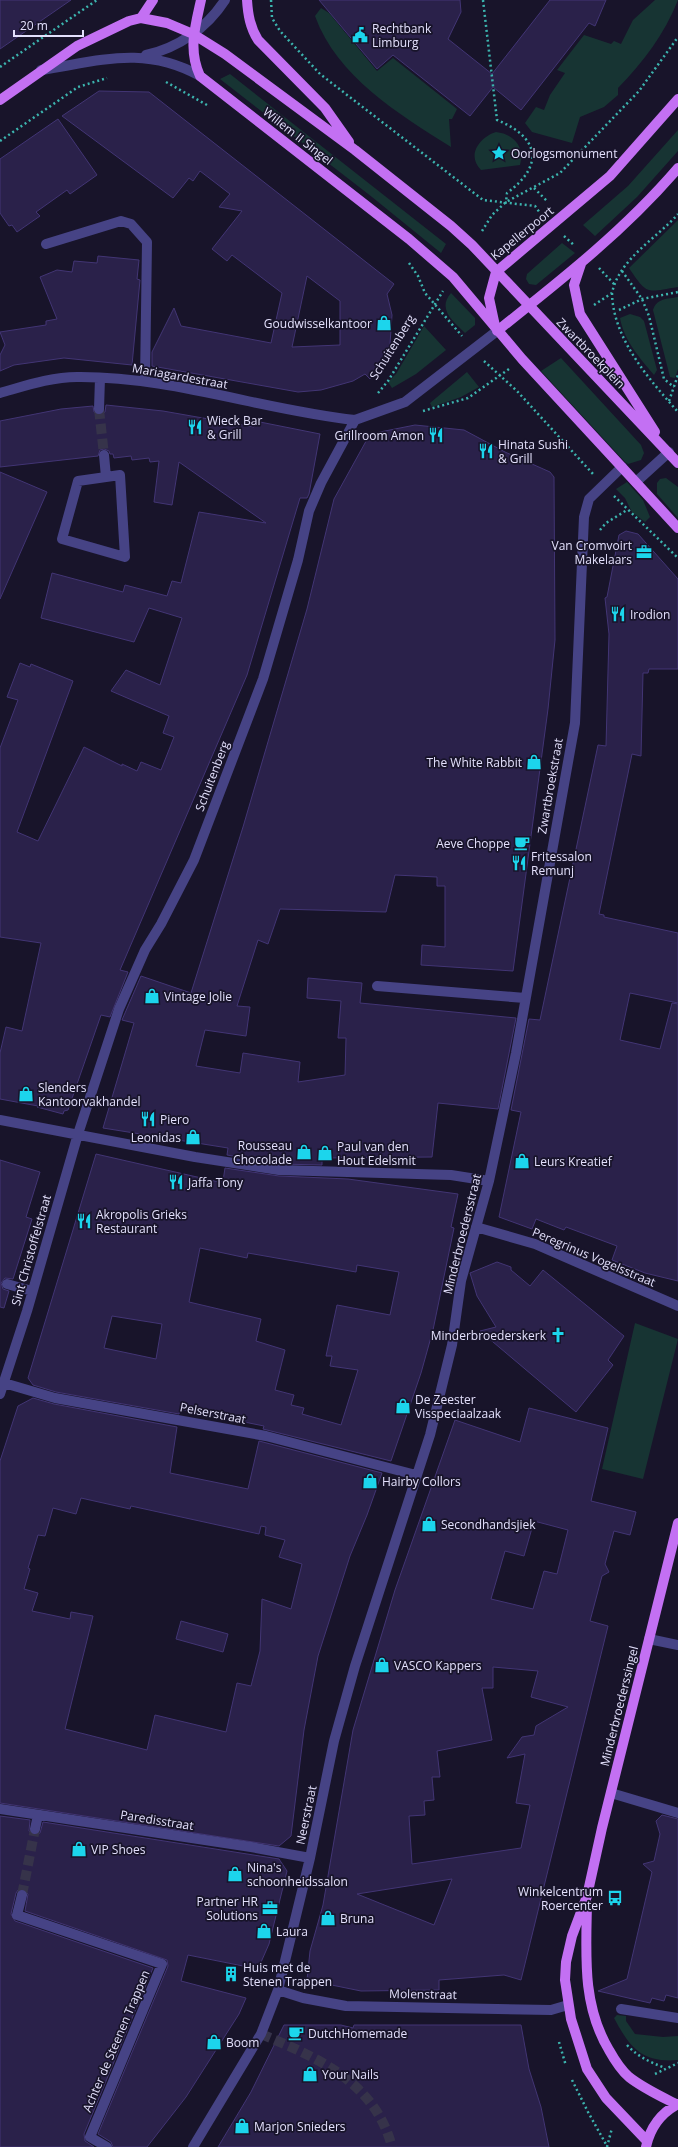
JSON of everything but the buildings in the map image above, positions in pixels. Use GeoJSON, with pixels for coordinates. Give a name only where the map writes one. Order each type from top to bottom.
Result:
{"type":"FeatureCollection","features":[{"type":"Feature","properties":{"kind":"main road"},"geometry":{"type":"LineString","coordinates":[[141,18],[152,0]]}},
{"type":"Feature","properties":{"kind":"main road"},"geometry":{"type":"LineString","coordinates":[[200,76],[193,55],[193,34],[201,0]]}},
{"type":"Feature","properties":{"kind":"main road","name":"Willem II Singel"},"geometry":{"type":"LineString","coordinates":[[247,0],[248,15],[252,30],[268,52],[325,108],[355,150]]}},
{"type":"Feature","properties":{"kind":"main road","name":"Willem II Singel"},"geometry":{"type":"LineString","coordinates":[[0,100],[41,70],[78,46],[129,21],[141,18],[167,23],[193,34],[225,54],[355,150],[451,226],[496,272]]}},
{"type":"Feature","properties":{"kind":"main road","name":"Willem II Singel"},"geometry":{"type":"LineString","coordinates":[[200,76],[409,239],[453,277],[497,331]]}},
{"type":"Feature","properties":{"kind":"main road","name":"Kapellerpoort"},"geometry":{"type":"LineString","coordinates":[[497,331],[492,319],[489,298],[496,272],[610,176],[678,99]]}},
{"type":"Feature","properties":{"kind":"main road"},"geometry":{"type":"LineString","coordinates":[[678,168],[630,220],[582,262],[497,331],[678,528]]}},
{"type":"Feature","properties":{"kind":"main road"},"geometry":{"type":"LineString","coordinates":[[582,262],[574,285],[580,314],[668,452],[678,463]]}},
{"type":"Feature","properties":{"kind":"main road","name":"Zwartbroekplein"},"geometry":{"type":"LineString","coordinates":[[496,272],[668,452]]}},
{"type":"Feature","properties":{"kind":"main road","name":"Minderbroederssingel"},"geometry":{"type":"LineString","coordinates":[[646,2144],[606,2098],[592,2077],[578,2044],[568,2005],[565,1980],[566,1962],[572,1936],[587,1896],[678,1523]]}},
{"type":"Feature","properties":{"kind":"main road","name":"Minderbroederssingel"},"geometry":{"type":"LineString","coordinates":[[587,1896],[586,1978],[590,2005],[600,2033],[611,2054],[628,2076],[658,2095],[677,2104]]}},
{"type":"Feature","properties":{"kind":"main road"},"geometry":{"type":"LineString","coordinates":[[646,2144],[657,2121],[677,2104]]}},
{"type":"Feature","properties":{"kind":"street"},"geometry":{"type":"LineString","coordinates":[[138,56],[160,52],[193,34],[208,23],[225,0]]}},
{"type":"Feature","properties":{"kind":"street","name":"Willem II Singel"},"geometry":{"type":"LineString","coordinates":[[41,70],[138,56],[174,63],[200,76]]}},
{"type":"Feature","properties":{"kind":"street"},"geometry":{"type":"LineString","coordinates":[[46,244],[121,221],[131,224],[147,242],[145,381]]}},
{"type":"Feature","properties":{"kind":"street"},"geometry":{"type":"LineString","coordinates":[[355,420],[405,402],[497,331]]}},
{"type":"Feature","properties":{"kind":"street","name":"Mariagardestraat"},"geometry":{"type":"LineString","coordinates":[[0,393],[35,384],[76,377],[145,381],[319,416],[355,420]]}},
{"type":"Feature","properties":{"kind":"street"},"geometry":{"type":"LineString","coordinates":[[99,409],[100,378]]}},
{"type":"Feature","properties":{"kind":"street","name":"Schuitenberg"},"geometry":{"type":"LineString","coordinates":[[78,1134],[132,975],[194,860],[263,679],[298,560],[309,511],[321,483],[355,420]]}},
{"type":"Feature","properties":{"kind":"street"},"geometry":{"type":"LineString","coordinates":[[636,482],[668,452]]}},
{"type":"Feature","properties":{"kind":"street"},"geometry":{"type":"LineString","coordinates":[[104,455],[106,477]]}},
{"type":"Feature","properties":{"kind":"street","name":"Zwartbroekstraat"},"geometry":{"type":"LineString","coordinates":[[525,998],[575,723],[584,517],[589,499],[622,466]]}},
{"type":"Feature","properties":{"kind":"street"},"geometry":{"type":"LineString","coordinates":[[120,475],[125,557],[62,539],[78,481],[106,477],[120,475]]}},
{"type":"Feature","properties":{"kind":"street"},"geometry":{"type":"LineString","coordinates":[[377,986],[525,998]]}},
{"type":"Feature","properties":{"kind":"street","name":"Minderbroedersstraat"},"geometry":{"type":"LineString","coordinates":[[416,1475],[430,1435],[452,1346],[461,1281],[489,1181],[516,1053],[525,998]]}},
{"type":"Feature","properties":{"kind":"street"},"geometry":{"type":"LineString","coordinates":[[0,1120],[195,1157],[279,1170],[451,1175],[489,1181]]}},
{"type":"Feature","properties":{"kind":"street","name":"Sint Christoffelstraat"},"geometry":{"type":"LineString","coordinates":[[0,1394],[27,1311],[78,1134]]}},
{"type":"Feature","properties":{"kind":"street","name":"Peregrinus Vogelsstraat"},"geometry":{"type":"LineString","coordinates":[[476,1227],[535,1244],[678,1306]]}},
{"type":"Feature","properties":{"kind":"street"},"geometry":{"type":"LineString","coordinates":[[7,1284],[32,1291]]}},
{"type":"Feature","properties":{"kind":"street","name":"Pelserstraat"},"geometry":{"type":"LineString","coordinates":[[4,1383],[55,1398],[184,1420],[266,1436],[416,1475]]}},
{"type":"Feature","properties":{"kind":"street","name":"Neerstraat"},"geometry":{"type":"LineString","coordinates":[[193,2147],[261,2034],[278,1990],[310,1858],[334,1741],[355,1666],[416,1475]]}},
{"type":"Feature","properties":{"kind":"street"},"geometry":{"type":"LineString","coordinates":[[649,1638],[678,1645]]}},
{"type":"Feature","properties":{"kind":"street"},"geometry":{"type":"LineString","coordinates":[[611,1793],[678,1813]]}},
{"type":"Feature","properties":{"kind":"street","name":"Paredisstraat"},"geometry":{"type":"LineString","coordinates":[[0,1809],[251,1847],[310,1858]]}},
{"type":"Feature","properties":{"kind":"street"},"geometry":{"type":"LineString","coordinates":[[35,1829],[38,1815]]}},
{"type":"Feature","properties":{"kind":"street","name":"Achter de Steenen Trappen"},"geometry":{"type":"LineString","coordinates":[[22,1895],[17,1915],[162,1964],[90,2137],[107,2147]]}},
{"type":"Feature","properties":{"kind":"street","name":"Molenstraat"},"geometry":{"type":"LineString","coordinates":[[278,1990],[303,1998],[346,2006],[551,2010],[568,2005]]}},
{"type":"Feature","properties":{"kind":"street"},"geometry":{"type":"LineString","coordinates":[[621,2009],[678,2018]]}},
{"type":"Feature","properties":{"kind":"path"},"geometry":{"type":"LineString","coordinates":[[0,67],[97,0]]}},
{"type":"Feature","properties":{"kind":"path"},"geometry":{"type":"LineString","coordinates":[[271,0],[272,18],[280,31],[320,74],[483,200],[506,202],[560,174],[608,126],[639,92],[678,37]]}},
{"type":"Feature","properties":{"kind":"path"},"geometry":{"type":"LineString","coordinates":[[483,0],[497,120],[513,126],[528,139],[533,157],[526,175],[507,193],[506,202]]}},
{"type":"Feature","properties":{"kind":"path"},"geometry":{"type":"LineString","coordinates":[[0,141],[78,87],[112,76]]}},
{"type":"Feature","properties":{"kind":"path"},"geometry":{"type":"LineString","coordinates":[[165,81],[212,108]]}},
{"type":"Feature","properties":{"kind":"path"},"geometry":{"type":"LineString","coordinates":[[534,188],[547,201]]}},
{"type":"Feature","properties":{"kind":"path"},"geometry":{"type":"LineString","coordinates":[[614,284],[626,264],[678,214]]}},
{"type":"Feature","properties":{"kind":"path","name":"Schuitenberg"},"geometry":{"type":"LineString","coordinates":[[378,393],[388,381],[434,304],[424,293],[418,276],[405,259]]}},
{"type":"Feature","properties":{"kind":"path"},"geometry":{"type":"LineString","coordinates":[[622,271],[642,299],[649,316],[664,380],[674,387]]}},
{"type":"Feature","properties":{"kind":"path"},"geometry":{"type":"LineString","coordinates":[[619,310],[642,299],[678,292]]}},
{"type":"Feature","properties":{"kind":"path"},"geometry":{"type":"LineString","coordinates":[[612,293],[615,317],[624,343],[678,412]]}},
{"type":"Feature","properties":{"kind":"path"},"geometry":{"type":"LineString","coordinates":[[669,401],[678,376]]}},
{"type":"Feature","properties":{"kind":"path"},"geometry":{"type":"LineString","coordinates":[[405,402],[420,411],[434,409],[468,398],[500,377],[517,391],[603,484]]}},
{"type":"Feature","properties":{"kind":"path"},"geometry":{"type":"LineString","coordinates":[[627,510],[678,558]]}},
{"type":"Feature","properties":{"kind":"path"},"geometry":{"type":"LineString","coordinates":[[624,2040],[634,2052],[646,2061],[665,2068],[678,2063]]}},
{"type":"Feature","properties":{"kind":"green space"},"geometry":{"type":"Polygon","coordinates":[[[655,0],[678,0],[660,36],[645,58],[618,88],[618,95],[604,107],[580,117],[572,143],[532,132],[525,123],[536,107],[544,110],[550,95],[565,73],[557,70],[584,35],[611,44],[614,41],[621,44],[633,20],[655,0]]]}},
{"type":"Feature","properties":{"kind":"green space"},"geometry":{"type":"Polygon","coordinates":[[[321,8],[329,13],[377,71],[393,58],[457,109],[452,119],[449,119],[451,147],[391,107],[354,76],[338,58],[325,38],[315,16],[321,8]]]}},
{"type":"Feature","properties":{"kind":"green space"},"geometry":{"type":"Polygon","coordinates":[[[230,74],[446,244],[441,253],[372,197],[220,79],[230,74]]]}},
{"type":"Feature","properties":{"kind":"green space"},"geometry":{"type":"Polygon","coordinates":[[[678,130],[678,151],[637,197],[595,236],[583,225],[628,186],[678,130]]]}},
{"type":"Feature","properties":{"kind":"green space"},"geometry":{"type":"Polygon","coordinates":[[[496,132],[508,135],[517,142],[521,153],[520,165],[481,170],[475,158],[477,147],[480,142],[490,134],[496,132]]]}},
{"type":"Feature","properties":{"kind":"green space"},"geometry":{"type":"Polygon","coordinates":[[[678,220],[678,287],[653,291],[644,288],[629,268],[678,220]]]}},
{"type":"Feature","properties":{"kind":"green space"},"geometry":{"type":"Polygon","coordinates":[[[562,243],[575,253],[536,285],[529,284],[526,279],[527,274],[562,243]]]}},
{"type":"Feature","properties":{"kind":"green space"},"geometry":{"type":"Polygon","coordinates":[[[451,293],[475,318],[475,325],[465,333],[446,310],[447,299],[451,293]]]}},
{"type":"Feature","properties":{"kind":"green space"},"geometry":{"type":"Polygon","coordinates":[[[678,297],[678,369],[675,378],[670,377],[653,310],[660,301],[678,297]]]}},
{"type":"Feature","properties":{"kind":"green space"},"geometry":{"type":"Polygon","coordinates":[[[630,314],[640,317],[644,321],[657,370],[654,375],[633,349],[625,334],[620,318],[630,314]]]}},
{"type":"Feature","properties":{"kind":"green space"},"geometry":{"type":"Polygon","coordinates":[[[424,326],[446,350],[416,374],[392,388],[388,382],[396,374],[424,326]]]}},
{"type":"Feature","properties":{"kind":"green space"},"geometry":{"type":"Polygon","coordinates":[[[561,358],[641,445],[644,453],[641,460],[628,464],[625,462],[541,371],[561,358]]]}},
{"type":"Feature","properties":{"kind":"green space"},"geometry":{"type":"Polygon","coordinates":[[[467,372],[479,387],[461,397],[432,407],[430,403],[467,372]]]}},
{"type":"Feature","properties":{"kind":"green space"},"geometry":{"type":"Polygon","coordinates":[[[666,478],[678,487],[678,518],[657,494],[657,483],[660,479],[666,478]]]}},
{"type":"Feature","properties":{"kind":"green space"},"geometry":{"type":"Polygon","coordinates":[[[627,482],[643,500],[650,517],[645,522],[632,512],[625,498],[616,489],[627,482]]]}},
{"type":"Feature","properties":{"kind":"green space"},"geometry":{"type":"Polygon","coordinates":[[[635,1323],[678,1339],[643,1479],[602,1469],[635,1323]]]}},
{"type":"Feature","properties":{"kind":"green space"},"geometry":{"type":"Polygon","coordinates":[[[617,2015],[626,2016],[626,2021],[635,2034],[663,2037],[678,2036],[678,2060],[655,2059],[638,2051],[620,2029],[614,2018],[617,2015]]]}},
{"type":"Feature","properties":{"kind":"tunnel"},"geometry":{"type":"LineString","coordinates":[[99,409],[104,455]]}},
{"type":"Feature","properties":{"kind":"tunnel"},"geometry":{"type":"LineString","coordinates":[[22,1895],[35,1829]]}},
{"type":"Feature","properties":{"kind":"tunnel"},"geometry":{"type":"LineString","coordinates":[[261,2034],[323,2063],[342,2075],[358,2089],[372,2105],[384,2124],[392,2147]]}},
{"type":"Feature","properties":{"kind":"place","name":"Rechtbank Limburg"},"geometry":{"type":"Point","coordinates":[360,35]}},
{"type":"Feature","properties":{"kind":"place","name":"Oorlogsmonument"},"geometry":{"type":"Point","coordinates":[499,153]}},
{"type":"Feature","properties":{"kind":"place","name":"Goudwisselkantoor"},"geometry":{"type":"Point","coordinates":[384,323]}},
{"type":"Feature","properties":{"kind":"place","name":"Wieck Bar & Grill"},"geometry":{"type":"Point","coordinates":[195,427]}},
{"type":"Feature","properties":{"kind":"place","name":"Grillroom Amon"},"geometry":{"type":"Point","coordinates":[436,435]}},
{"type":"Feature","properties":{"kind":"place","name":"Hinata Sushi & Grill"},"geometry":{"type":"Point","coordinates":[486,451]}},
{"type":"Feature","properties":{"kind":"place","name":"Van Cromvoirt Makelaars"},"geometry":{"type":"Point","coordinates":[644,552]}},
{"type":"Feature","properties":{"kind":"place","name":"Irodion"},"geometry":{"type":"Point","coordinates":[618,614]}},
{"type":"Feature","properties":{"kind":"place","name":"The White Rabbit"},"geometry":{"type":"Point","coordinates":[534,762]}},
{"type":"Feature","properties":{"kind":"place","name":"Aeve Choppe"},"geometry":{"type":"Point","coordinates":[522,843]}},
{"type":"Feature","properties":{"kind":"place","name":"Fritessalon Remunj"},"geometry":{"type":"Point","coordinates":[519,863]}},
{"type":"Feature","properties":{"kind":"place","name":"Vintage Jolie"},"geometry":{"type":"Point","coordinates":[152,996]}},
{"type":"Feature","properties":{"kind":"place","name":"Slenders Kantoorvakhandel"},"geometry":{"type":"Point","coordinates":[26,1094]}},
{"type":"Feature","properties":{"kind":"place","name":"Piero"},"geometry":{"type":"Point","coordinates":[148,1119]}},
{"type":"Feature","properties":{"kind":"place","name":"Leonidas"},"geometry":{"type":"Point","coordinates":[193,1137]}},
{"type":"Feature","properties":{"kind":"place","name":"Rousseau Chocolade"},"geometry":{"type":"Point","coordinates":[304,1152]}},
{"type":"Feature","properties":{"kind":"place","name":"Paul van den Hout Edelsmit"},"geometry":{"type":"Point","coordinates":[325,1153]}},
{"type":"Feature","properties":{"kind":"place","name":"Leurs Kreatief"},"geometry":{"type":"Point","coordinates":[522,1161]}},
{"type":"Feature","properties":{"kind":"place","name":"Jaffa Tony"},"geometry":{"type":"Point","coordinates":[176,1182]}},
{"type":"Feature","properties":{"kind":"place","name":"Akropolis Grieks Restaurant"},"geometry":{"type":"Point","coordinates":[84,1221]}},
{"type":"Feature","properties":{"kind":"place","name":"Minderbroederskerk"},"geometry":{"type":"Point","coordinates":[558,1335]}},
{"type":"Feature","properties":{"kind":"place","name":"De Zeester Visspeciaalzaak"},"geometry":{"type":"Point","coordinates":[403,1406]}},
{"type":"Feature","properties":{"kind":"place","name":"Hairby Collors"},"geometry":{"type":"Point","coordinates":[370,1481]}},
{"type":"Feature","properties":{"kind":"place","name":"Secondhandsjiek"},"geometry":{"type":"Point","coordinates":[429,1524]}},
{"type":"Feature","properties":{"kind":"place","name":"VASCO Kappers"},"geometry":{"type":"Point","coordinates":[382,1665]}},
{"type":"Feature","properties":{"kind":"place","name":"VIP Shoes"},"geometry":{"type":"Point","coordinates":[79,1849]}},
{"type":"Feature","properties":{"kind":"place","name":"Nina's schoonheidssalon"},"geometry":{"type":"Point","coordinates":[235,1874]}},
{"type":"Feature","properties":{"kind":"place","name":"Winkelcentrum Roercenter"},"geometry":{"type":"Point","coordinates":[615,1898]}},
{"type":"Feature","properties":{"kind":"place","name":"Partner HR Solutions"},"geometry":{"type":"Point","coordinates":[270,1908]}},
{"type":"Feature","properties":{"kind":"place","name":"Bruna"},"geometry":{"type":"Point","coordinates":[328,1918]}},
{"type":"Feature","properties":{"kind":"place","name":"Laura"},"geometry":{"type":"Point","coordinates":[264,1931]}},
{"type":"Feature","properties":{"kind":"place","name":"Huis met de Stenen Trappen"},"geometry":{"type":"Point","coordinates":[231,1974]}},
{"type":"Feature","properties":{"kind":"place","name":"DutchHomemade"},"geometry":{"type":"Point","coordinates":[296,2033]}},
{"type":"Feature","properties":{"kind":"place","name":"Boom"},"geometry":{"type":"Point","coordinates":[214,2042]}},
{"type":"Feature","properties":{"kind":"place","name":"Your Nails"},"geometry":{"type":"Point","coordinates":[310,2074]}},
{"type":"Feature","properties":{"kind":"place","name":"Marjon Snieders"},"geometry":{"type":"Point","coordinates":[242,2126]}}]}
